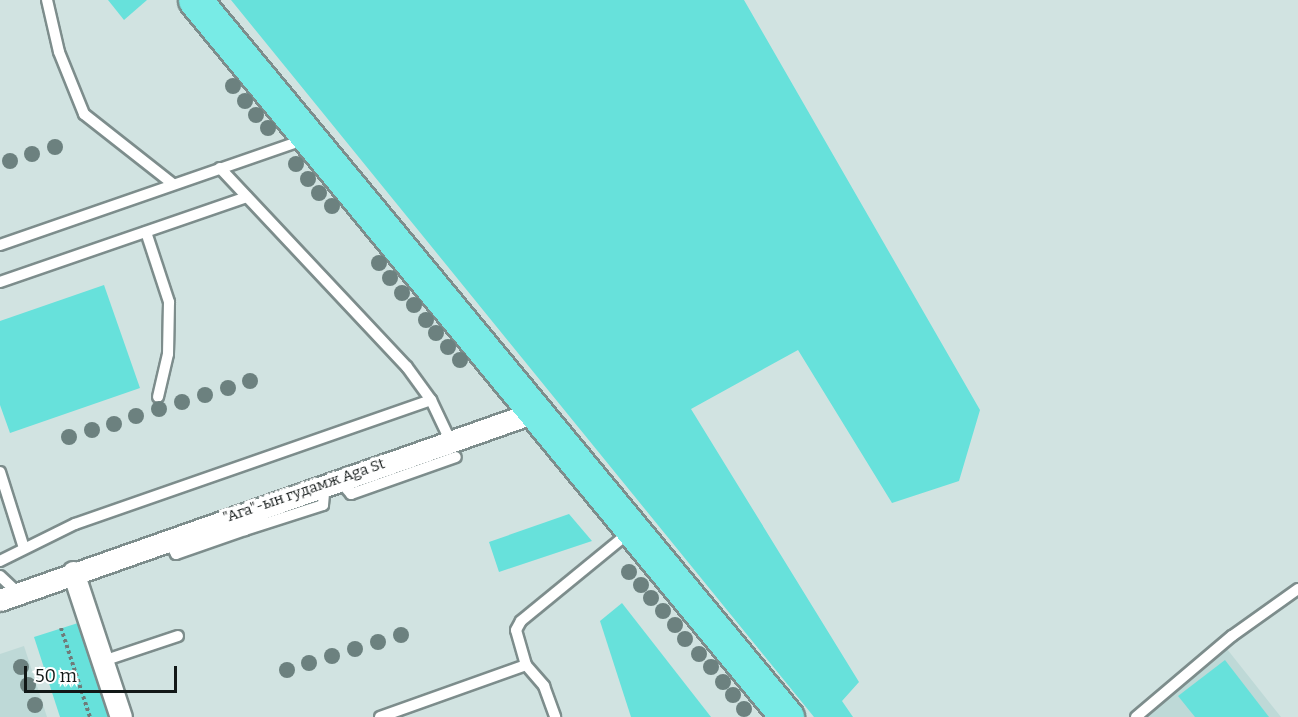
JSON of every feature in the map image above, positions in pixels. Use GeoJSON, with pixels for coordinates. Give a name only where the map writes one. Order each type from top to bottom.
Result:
{"type":"FeatureCollection","features":[{"type":"Feature","properties":{"kind":"highway"},"geometry":{"type":"LineString","coordinates":[[195,0],[787,717]]}},
{"type":"Feature","properties":{"kind":"street","name":"\"Ага\"-ын гудамж Aga St"},"geometry":{"type":"LineString","coordinates":[[9,596],[168,539],[242,522],[331,482],[453,449],[535,412]]}},
{"type":"Feature","properties":{"kind":"street"},"geometry":{"type":"LineString","coordinates":[[73,572],[121,717]]}},
{"type":"Feature","properties":{"kind":"lane"},"geometry":{"type":"LineString","coordinates":[[47,0],[59,52],[84,114],[173,184]]}},
{"type":"Feature","properties":{"kind":"lane"},"geometry":{"type":"LineString","coordinates":[[0,245],[310,138]]}},
{"type":"Feature","properties":{"kind":"lane"},"geometry":{"type":"LineString","coordinates":[[220,168],[407,367],[431,400],[453,449]]}},
{"type":"Feature","properties":{"kind":"lane"},"geometry":{"type":"LineString","coordinates":[[0,282],[247,197]]}},
{"type":"Feature","properties":{"kind":"lane"},"geometry":{"type":"LineString","coordinates":[[147,232],[169,302],[168,354],[158,397]]}},
{"type":"Feature","properties":{"kind":"lane"},"geometry":{"type":"LineString","coordinates":[[0,561],[75,524],[431,400]]}},
{"type":"Feature","properties":{"kind":"lane"},"geometry":{"type":"LineString","coordinates":[[0,472],[24,548]]}},
{"type":"Feature","properties":{"kind":"lane"},"geometry":{"type":"LineString","coordinates":[[555,717],[544,686],[526,665],[516,630],[521,621],[634,529]]}},
{"type":"Feature","properties":{"kind":"lane"},"geometry":{"type":"LineString","coordinates":[[0,576],[9,596]]}},
{"type":"Feature","properties":{"kind":"lane"},"geometry":{"type":"LineString","coordinates":[[1136,717],[1232,636],[1298,589]]}},
{"type":"Feature","properties":{"kind":"lane"},"geometry":{"type":"LineString","coordinates":[[103,661],[178,636]]}},
{"type":"Feature","properties":{"kind":"lane"},"geometry":{"type":"LineString","coordinates":[[380,717],[526,665]]}},
{"type":"Feature","properties":{"kind":"path"},"geometry":{"type":"LineString","coordinates":[[61,628],[90,717]]}},
{"type":"Feature","properties":{"kind":"shaded area"},"geometry":{"type":"Polygon","coordinates":[[[108,0],[147,0],[124,20],[108,0]]]}},
{"type":"Feature","properties":{"kind":"shaded area"},"geometry":{"type":"Polygon","coordinates":[[[231,0],[744,0],[980,410],[959,481],[892,503],[798,350],[691,409],[859,682],[842,701],[853,717],[814,717],[231,0]]]}},
{"type":"Feature","properties":{"kind":"shaded area"},"geometry":{"type":"Polygon","coordinates":[[[104,285],[140,388],[10,433],[0,405],[0,321],[104,285]]]}},
{"type":"Feature","properties":{"kind":"shaded area"},"geometry":{"type":"Polygon","coordinates":[[[569,514],[592,541],[499,572],[489,542],[569,514]]]}},
{"type":"Feature","properties":{"kind":"shaded area"},"geometry":{"type":"Polygon","coordinates":[[[622,603],[711,717],[631,717],[600,621],[622,603]]]}},
{"type":"Feature","properties":{"kind":"shaded area"},"geometry":{"type":"Polygon","coordinates":[[[78,623],[109,717],[60,717],[34,637],[78,623]]]}},
{"type":"Feature","properties":{"kind":"shaded area"},"geometry":{"type":"Polygon","coordinates":[[[24,646],[47,717],[0,717],[0,654],[24,646]]]}},
{"type":"Feature","properties":{"kind":"shaded area"},"geometry":{"type":"Polygon","coordinates":[[[1227,649],[1281,717],[1142,717],[1227,649]]]}},
{"type":"Feature","properties":{"kind":"shaded area"},"geometry":{"type":"Polygon","coordinates":[[[1225,660],[1269,717],[1195,717],[1178,696],[1225,660]]]}}]}
